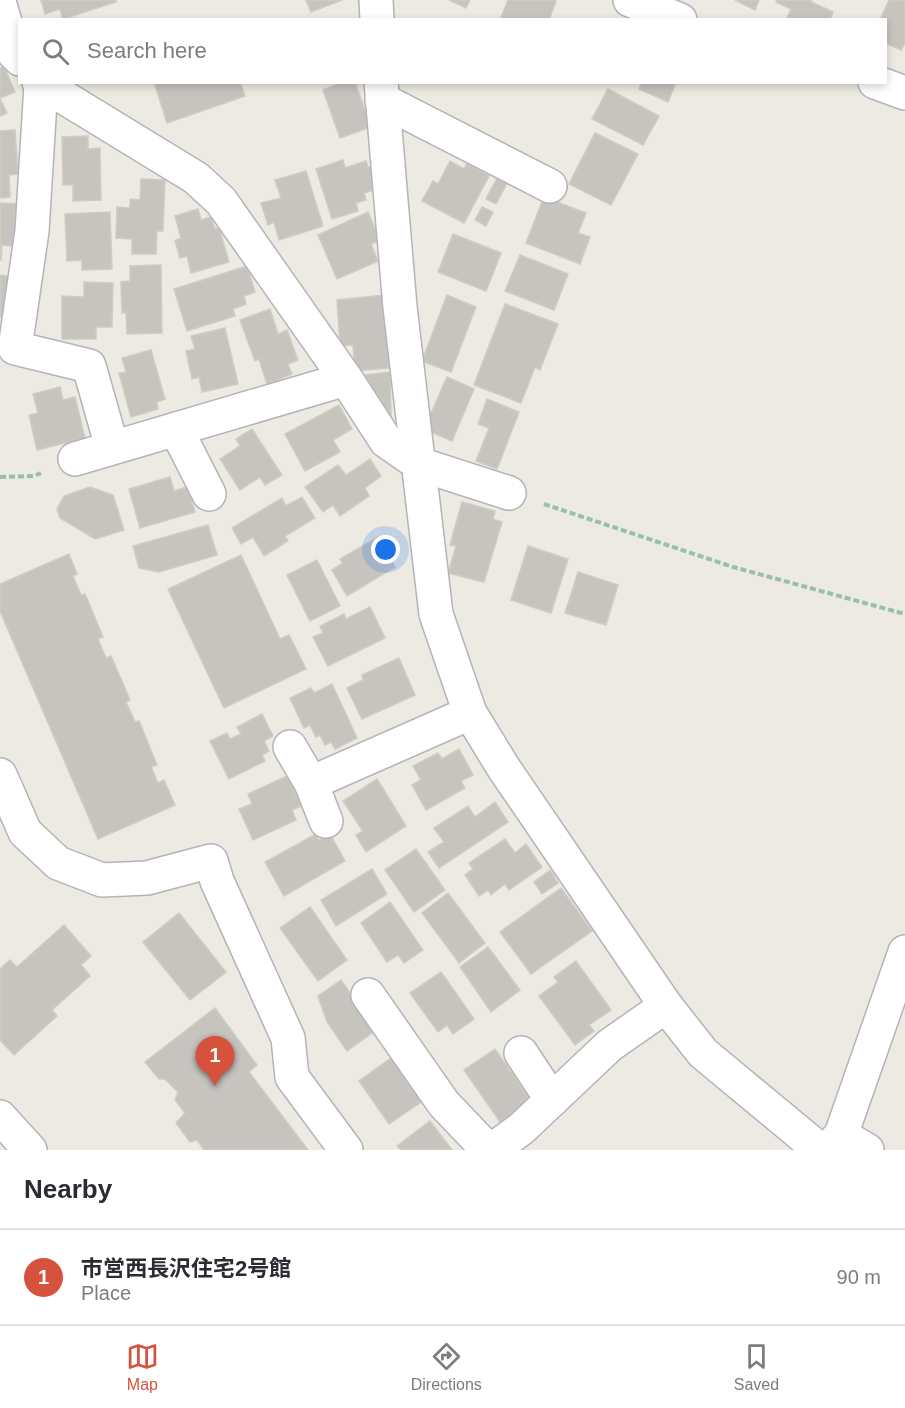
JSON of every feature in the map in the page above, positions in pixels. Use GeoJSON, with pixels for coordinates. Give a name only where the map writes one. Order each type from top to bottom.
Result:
{"type":"FeatureCollection","features":[{"type":"Feature","properties":{"kind":"street"},"geometry":{"type":"LineString","coordinates":[[376,0],[377,18]]}},
{"type":"Feature","properties":{"kind":"street"},"geometry":{"type":"LineString","coordinates":[[630,0],[674,12]]}},
{"type":"Feature","properties":{"kind":"street"},"geometry":{"type":"LineString","coordinates":[[0,5],[14,53],[18,57]]}},
{"type":"Feature","properties":{"kind":"street"},"geometry":{"type":"LineString","coordinates":[[112,447],[89,366],[15,348],[32,231],[40,84],[196,178],[221,201],[346,379],[386,441],[419,464],[508,493]]}},
{"type":"Feature","properties":{"kind":"street"},"geometry":{"type":"LineString","coordinates":[[880,84],[905,93]]}},
{"type":"Feature","properties":{"kind":"street"},"geometry":{"type":"LineString","coordinates":[[381,91],[550,186]]}},
{"type":"Feature","properties":{"kind":"street"},"geometry":{"type":"LineString","coordinates":[[381,91],[400,307],[436,614],[470,713],[503,767],[666,1006],[703,1053],[839,1146],[905,952]]}},
{"type":"Feature","properties":{"kind":"street"},"geometry":{"type":"LineString","coordinates":[[75,459],[346,379]]}},
{"type":"Feature","properties":{"kind":"street"},"geometry":{"type":"LineString","coordinates":[[176,429],[209,494]]}},
{"type":"Feature","properties":{"kind":"street"},"geometry":{"type":"LineString","coordinates":[[311,783],[470,713]]}},
{"type":"Feature","properties":{"kind":"street"},"geometry":{"type":"LineString","coordinates":[[290,747],[311,783],[326,821]]}},
{"type":"Feature","properties":{"kind":"street"},"geometry":{"type":"LineString","coordinates":[[0,775],[25,832],[58,863],[102,880],[147,878],[211,861],[217,881],[288,1038],[292,1077],[346,1150]]}},
{"type":"Feature","properties":{"kind":"street"},"geometry":{"type":"LineString","coordinates":[[368,995],[444,1104],[490,1150],[528,1139],[552,1100],[610,1045],[666,1006]]}},
{"type":"Feature","properties":{"kind":"street"},"geometry":{"type":"LineString","coordinates":[[521,1053],[552,1100]]}},
{"type":"Feature","properties":{"kind":"street"},"geometry":{"type":"LineString","coordinates":[[0,1116],[30,1150]]}},
{"type":"Feature","properties":{"kind":"path"},"geometry":{"type":"LineString","coordinates":[[508,493],[733,567],[905,614]]}},
{"type":"Feature","properties":{"kind":"building"},"geometry":{"type":"Polygon","coordinates":[[[41,0],[116,0],[116,2],[66,18],[63,18],[60,9],[45,14],[41,0]]]}},
{"type":"Feature","properties":{"kind":"building"},"geometry":{"type":"Polygon","coordinates":[[[306,0],[342,0],[311,12],[306,0]]]}},
{"type":"Feature","properties":{"kind":"building"},"geometry":{"type":"Polygon","coordinates":[[[449,0],[470,0],[466,8],[449,0]]]}},
{"type":"Feature","properties":{"kind":"building"},"geometry":{"type":"Polygon","coordinates":[[[508,0],[556,1],[550,18],[501,18],[508,0]]]}},
{"type":"Feature","properties":{"kind":"building"},"geometry":{"type":"Polygon","coordinates":[[[735,0],[759,0],[755,10],[735,0]]]}},
{"type":"Feature","properties":{"kind":"building"},"geometry":{"type":"Polygon","coordinates":[[[777,0],[812,0],[811,2],[833,12],[831,18],[787,18],[791,9],[776,2],[777,0]]]}},
{"type":"Feature","properties":{"kind":"building"},"geometry":{"type":"Polygon","coordinates":[[[889,0],[905,0],[905,43],[901,50],[887,43],[887,18],[881,18],[889,0]]]}},
{"type":"Feature","properties":{"kind":"building"},"geometry":{"type":"Polygon","coordinates":[[[4,66],[15,92],[0,98],[0,68],[4,66]]]}},
{"type":"Feature","properties":{"kind":"building"},"geometry":{"type":"Polygon","coordinates":[[[241,84],[245,96],[167,123],[155,85],[241,84]]]}},
{"type":"Feature","properties":{"kind":"building"},"geometry":{"type":"Polygon","coordinates":[[[338,84],[356,84],[371,127],[340,138],[323,90],[338,84]]]}},
{"type":"Feature","properties":{"kind":"building"},"geometry":{"type":"Polygon","coordinates":[[[641,84],[675,84],[668,102],[639,89],[641,84]]]}},
{"type":"Feature","properties":{"kind":"building"},"geometry":{"type":"Polygon","coordinates":[[[608,89],[659,116],[643,145],[592,119],[608,89]]]}},
{"type":"Feature","properties":{"kind":"building"},"geometry":{"type":"Polygon","coordinates":[[[0,98],[7,113],[0,116],[0,98]]]}},
{"type":"Feature","properties":{"kind":"building"},"geometry":{"type":"Polygon","coordinates":[[[15,130],[18,174],[9,175],[10,197],[0,198],[0,131],[15,130]]]}},
{"type":"Feature","properties":{"kind":"building"},"geometry":{"type":"Polygon","coordinates":[[[595,133],[638,154],[611,205],[569,184],[595,133]]]}},
{"type":"Feature","properties":{"kind":"building"},"geometry":{"type":"Polygon","coordinates":[[[88,136],[88,149],[100,148],[101,200],[73,201],[73,185],[63,185],[62,137],[88,136]]]}},
{"type":"Feature","properties":{"kind":"building"},"geometry":{"type":"Polygon","coordinates":[[[343,160],[345,168],[366,161],[368,167],[373,166],[376,177],[371,179],[374,190],[364,193],[366,200],[356,203],[358,211],[332,219],[316,169],[343,160]]]}},
{"type":"Feature","properties":{"kind":"building"},"geometry":{"type":"Polygon","coordinates":[[[450,161],[464,169],[467,164],[489,176],[464,223],[422,201],[433,181],[438,184],[450,161]]]}},
{"type":"Feature","properties":{"kind":"building"},"geometry":{"type":"Polygon","coordinates":[[[306,171],[323,226],[279,240],[274,222],[268,225],[261,203],[281,198],[275,180],[306,171]]]}},
{"type":"Feature","properties":{"kind":"building"},"geometry":{"type":"Polygon","coordinates":[[[498,176],[508,181],[496,204],[486,199],[498,176]]]}},
{"type":"Feature","properties":{"kind":"building"},"geometry":{"type":"Polygon","coordinates":[[[141,179],[165,180],[163,231],[157,231],[156,254],[132,254],[132,239],[116,238],[117,207],[130,208],[130,199],[140,200],[141,179]]]}},
{"type":"Feature","properties":{"kind":"building"},"geometry":{"type":"Polygon","coordinates":[[[544,197],[586,213],[578,233],[590,237],[580,264],[526,243],[544,197]]]}},
{"type":"Feature","properties":{"kind":"building"},"geometry":{"type":"Polygon","coordinates":[[[0,203],[16,204],[13,246],[2,245],[1,261],[0,203]]]}},
{"type":"Feature","properties":{"kind":"building"},"geometry":{"type":"Polygon","coordinates":[[[482,207],[493,212],[486,226],[475,220],[482,207]]]}},
{"type":"Feature","properties":{"kind":"building"},"geometry":{"type":"Polygon","coordinates":[[[198,209],[201,220],[211,217],[215,229],[219,228],[229,262],[191,273],[187,256],[180,258],[175,241],[181,238],[175,216],[198,209]]]}},
{"type":"Feature","properties":{"kind":"building"},"geometry":{"type":"Polygon","coordinates":[[[110,212],[112,269],[82,270],[82,260],[67,261],[65,214],[110,212]]]}},
{"type":"Feature","properties":{"kind":"building"},"geometry":{"type":"Polygon","coordinates":[[[368,212],[380,240],[371,244],[378,261],[337,279],[318,235],[368,212]]]}},
{"type":"Feature","properties":{"kind":"building"},"geometry":{"type":"Polygon","coordinates":[[[453,234],[501,253],[486,291],[438,272],[453,234]]]}},
{"type":"Feature","properties":{"kind":"building"},"geometry":{"type":"Polygon","coordinates":[[[520,255],[568,274],[554,310],[505,291],[520,255]]]}},
{"type":"Feature","properties":{"kind":"building"},"geometry":{"type":"Polygon","coordinates":[[[161,265],[162,333],[127,334],[126,312],[122,313],[121,282],[130,281],[130,266],[161,265]]]}},
{"type":"Feature","properties":{"kind":"building"},"geometry":{"type":"Polygon","coordinates":[[[247,266],[255,292],[244,296],[246,304],[233,309],[235,316],[187,331],[174,289],[247,266]]]}},
{"type":"Feature","properties":{"kind":"building"},"geometry":{"type":"Polygon","coordinates":[[[0,275],[12,277],[4,317],[0,316],[0,275]]]}},
{"type":"Feature","properties":{"kind":"building"},"geometry":{"type":"Polygon","coordinates":[[[84,282],[113,283],[112,327],[96,327],[96,339],[62,339],[62,296],[84,297],[84,282]]]}},
{"type":"Feature","properties":{"kind":"building"},"geometry":{"type":"Polygon","coordinates":[[[384,295],[389,368],[355,371],[353,345],[340,346],[337,300],[384,295]]]}},
{"type":"Feature","properties":{"kind":"building"},"geometry":{"type":"Polygon","coordinates":[[[447,295],[476,307],[451,372],[422,361],[447,295]]]}},
{"type":"Feature","properties":{"kind":"building"},"geometry":{"type":"Polygon","coordinates":[[[505,304],[558,324],[540,370],[535,367],[521,403],[474,385],[505,304]]]}},
{"type":"Feature","properties":{"kind":"building"},"geometry":{"type":"Polygon","coordinates":[[[270,309],[278,334],[287,330],[298,360],[288,364],[292,374],[267,384],[259,359],[255,361],[240,320],[270,309]]]}},
{"type":"Feature","properties":{"kind":"building"},"geometry":{"type":"Polygon","coordinates":[[[225,328],[238,384],[202,392],[199,377],[192,379],[186,351],[195,349],[191,336],[225,328]]]}},
{"type":"Feature","properties":{"kind":"building"},"geometry":{"type":"Polygon","coordinates":[[[151,350],[165,399],[157,402],[158,409],[131,417],[119,373],[126,372],[122,358],[151,350]]]}},
{"type":"Feature","properties":{"kind":"building"},"geometry":{"type":"Polygon","coordinates":[[[390,372],[391,416],[364,375],[390,372]]]}},
{"type":"Feature","properties":{"kind":"building"},"geometry":{"type":"Polygon","coordinates":[[[447,377],[474,389],[452,441],[424,429],[447,377]]]}},
{"type":"Feature","properties":{"kind":"building"},"geometry":{"type":"Polygon","coordinates":[[[60,387],[63,400],[75,397],[85,438],[37,450],[29,415],[38,413],[33,394],[60,387]]]}},
{"type":"Feature","properties":{"kind":"building"},"geometry":{"type":"Polygon","coordinates":[[[487,399],[519,412],[497,469],[476,461],[489,428],[478,424],[487,399]]]}},
{"type":"Feature","properties":{"kind":"building"},"geometry":{"type":"Polygon","coordinates":[[[339,405],[352,429],[333,440],[340,452],[305,471],[285,434],[339,405]]]}},
{"type":"Feature","properties":{"kind":"building"},"geometry":{"type":"Polygon","coordinates":[[[252,429],[282,475],[265,485],[260,477],[240,490],[220,459],[240,446],[236,439],[252,429]]]}},
{"type":"Feature","properties":{"kind":"building"},"geometry":{"type":"Polygon","coordinates":[[[370,459],[381,476],[365,488],[369,496],[340,516],[333,505],[323,512],[305,487],[338,465],[346,475],[370,459]]]}},
{"type":"Feature","properties":{"kind":"building"},"geometry":{"type":"Polygon","coordinates":[[[170,477],[174,491],[187,487],[195,512],[140,528],[129,489],[170,477]]]}},
{"type":"Feature","properties":{"kind":"building"},"geometry":{"type":"Polygon","coordinates":[[[90,487],[113,495],[124,530],[95,539],[60,518],[57,509],[64,496],[90,487]]]}},
{"type":"Feature","properties":{"kind":"building"},"geometry":{"type":"Polygon","coordinates":[[[302,497],[315,518],[285,536],[288,541],[264,556],[253,537],[241,544],[232,528],[282,498],[286,506],[302,497]]]}},
{"type":"Feature","properties":{"kind":"building"},"geometry":{"type":"Polygon","coordinates":[[[462,502],[495,511],[493,519],[502,522],[484,582],[448,573],[456,546],[450,545],[462,502]]]}},
{"type":"Feature","properties":{"kind":"building"},"geometry":{"type":"Polygon","coordinates":[[[208,525],[217,555],[159,572],[139,568],[133,546],[208,525]]]}},
{"type":"Feature","properties":{"kind":"building"},"geometry":{"type":"Polygon","coordinates":[[[378,537],[395,567],[347,596],[332,570],[343,563],[340,559],[378,537]]]}},
{"type":"Feature","properties":{"kind":"building"},"geometry":{"type":"Polygon","coordinates":[[[528,546],[568,559],[551,613],[511,600],[528,546]]]}},
{"type":"Feature","properties":{"kind":"building"},"geometry":{"type":"Polygon","coordinates":[[[69,554],[77,574],[73,576],[81,595],[85,594],[103,637],[98,639],[106,658],[111,656],[130,700],[126,702],[135,722],[139,721],[157,765],[151,767],[158,783],[164,780],[175,805],[98,839],[0,611],[0,584],[69,554]]]}},
{"type":"Feature","properties":{"kind":"building"},"geometry":{"type":"Polygon","coordinates":[[[241,555],[280,639],[289,635],[306,669],[224,708],[168,589],[241,555]]]}},
{"type":"Feature","properties":{"kind":"building"},"geometry":{"type":"Polygon","coordinates":[[[317,560],[340,606],[310,621],[287,575],[317,560]]]}},
{"type":"Feature","properties":{"kind":"building"},"geometry":{"type":"Polygon","coordinates":[[[578,572],[618,585],[606,625],[565,613],[578,572]]]}},
{"type":"Feature","properties":{"kind":"building"},"geometry":{"type":"Polygon","coordinates":[[[370,607],[385,638],[328,666],[313,637],[323,633],[320,626],[344,614],[346,619],[370,607]]]}},
{"type":"Feature","properties":{"kind":"building"},"geometry":{"type":"Polygon","coordinates":[[[399,658],[415,695],[362,719],[347,688],[363,680],[362,675],[399,658]]]}},
{"type":"Feature","properties":{"kind":"building"},"geometry":{"type":"Polygon","coordinates":[[[332,684],[357,738],[335,749],[331,742],[325,745],[320,735],[316,737],[310,725],[304,728],[290,698],[311,688],[314,693],[332,684]]]}},
{"type":"Feature","properties":{"kind":"building"},"geometry":{"type":"Polygon","coordinates":[[[262,714],[273,736],[264,741],[269,751],[262,755],[265,761],[229,779],[210,741],[227,733],[230,739],[241,734],[237,727],[262,714]]]}},
{"type":"Feature","properties":{"kind":"building"},"geometry":{"type":"Polygon","coordinates":[[[459,749],[473,775],[461,781],[465,788],[426,810],[412,785],[421,780],[413,766],[438,753],[442,759],[459,749]]]}},
{"type":"Feature","properties":{"kind":"building"},"geometry":{"type":"Polygon","coordinates":[[[287,776],[301,806],[292,810],[296,820],[253,840],[239,809],[252,804],[248,794],[287,776]]]}},
{"type":"Feature","properties":{"kind":"building"},"geometry":{"type":"Polygon","coordinates":[[[377,779],[406,826],[366,852],[356,835],[363,831],[343,801],[377,779]]]}},
{"type":"Feature","properties":{"kind":"building"},"geometry":{"type":"Polygon","coordinates":[[[495,802],[508,822],[439,868],[428,852],[444,842],[434,828],[468,806],[475,817],[495,802]]]}},
{"type":"Feature","properties":{"kind":"building"},"geometry":{"type":"Polygon","coordinates":[[[316,834],[319,840],[330,834],[345,861],[284,896],[265,862],[316,834]]]}},
{"type":"Feature","properties":{"kind":"building"},"geometry":{"type":"Polygon","coordinates":[[[505,839],[515,853],[526,844],[542,867],[509,890],[505,884],[491,895],[488,890],[479,896],[465,875],[473,869],[469,863],[505,839]]]}},
{"type":"Feature","properties":{"kind":"building"},"geometry":{"type":"Polygon","coordinates":[[[416,849],[445,890],[414,912],[385,870],[416,849]]]}},
{"type":"Feature","properties":{"kind":"building"},"geometry":{"type":"Polygon","coordinates":[[[372,869],[387,894],[336,926],[321,900],[372,869]]]}},
{"type":"Feature","properties":{"kind":"building"},"geometry":{"type":"Polygon","coordinates":[[[550,870],[558,883],[542,894],[534,882],[550,870]]]}},
{"type":"Feature","properties":{"kind":"building"},"geometry":{"type":"Polygon","coordinates":[[[561,888],[592,931],[531,974],[500,932],[561,888]]]}},
{"type":"Feature","properties":{"kind":"building"},"geometry":{"type":"Polygon","coordinates":[[[448,893],[485,943],[459,963],[422,913],[448,893]]]}},
{"type":"Feature","properties":{"kind":"building"},"geometry":{"type":"Polygon","coordinates":[[[390,902],[423,950],[404,963],[398,955],[387,962],[361,923],[390,902]]]}},
{"type":"Feature","properties":{"kind":"building"},"geometry":{"type":"Polygon","coordinates":[[[310,907],[347,960],[318,981],[280,928],[310,907]]]}},
{"type":"Feature","properties":{"kind":"building"},"geometry":{"type":"Polygon","coordinates":[[[179,913],[226,972],[190,1000],[143,942],[179,913]]]}},
{"type":"Feature","properties":{"kind":"building"},"geometry":{"type":"Polygon","coordinates":[[[64,925],[91,956],[81,965],[90,976],[52,1010],[57,1016],[14,1055],[0,1040],[0,969],[10,960],[17,967],[64,925]]]}},
{"type":"Feature","properties":{"kind":"building"},"geometry":{"type":"Polygon","coordinates":[[[488,947],[520,990],[491,1012],[460,967],[488,947]]]}},
{"type":"Feature","properties":{"kind":"building"},"geometry":{"type":"Polygon","coordinates":[[[576,961],[611,1010],[589,1025],[594,1031],[575,1045],[539,996],[558,982],[554,977],[576,961]]]}},
{"type":"Feature","properties":{"kind":"building"},"geometry":{"type":"Polygon","coordinates":[[[441,972],[474,1019],[453,1034],[447,1025],[438,1032],[410,993],[441,972]]]}},
{"type":"Feature","properties":{"kind":"building"},"geometry":{"type":"Polygon","coordinates":[[[341,980],[376,1030],[347,1051],[327,1022],[318,996],[341,980]]]}},
{"type":"Feature","properties":{"kind":"building"},"geometry":{"type":"Polygon","coordinates":[[[215,1008],[257,1065],[249,1072],[308,1150],[204,1150],[197,1140],[190,1142],[176,1123],[185,1113],[175,1100],[178,1092],[165,1079],[159,1079],[145,1062],[215,1008]]]}},
{"type":"Feature","properties":{"kind":"building"},"geometry":{"type":"Polygon","coordinates":[[[495,1049],[531,1101],[500,1122],[464,1070],[495,1049]]]}},
{"type":"Feature","properties":{"kind":"building"},"geometry":{"type":"Polygon","coordinates":[[[391,1058],[421,1102],[389,1124],[359,1081],[391,1058]]]}},
{"type":"Feature","properties":{"kind":"building"},"geometry":{"type":"Polygon","coordinates":[[[430,1121],[452,1150],[401,1150],[397,1146],[430,1121]]]}},
{"type":"Feature","properties":{"kind":"place","name":"市営西長沢住宅2号館"},"geometry":{"type":"Point","coordinates":[215,1086]}}]}
